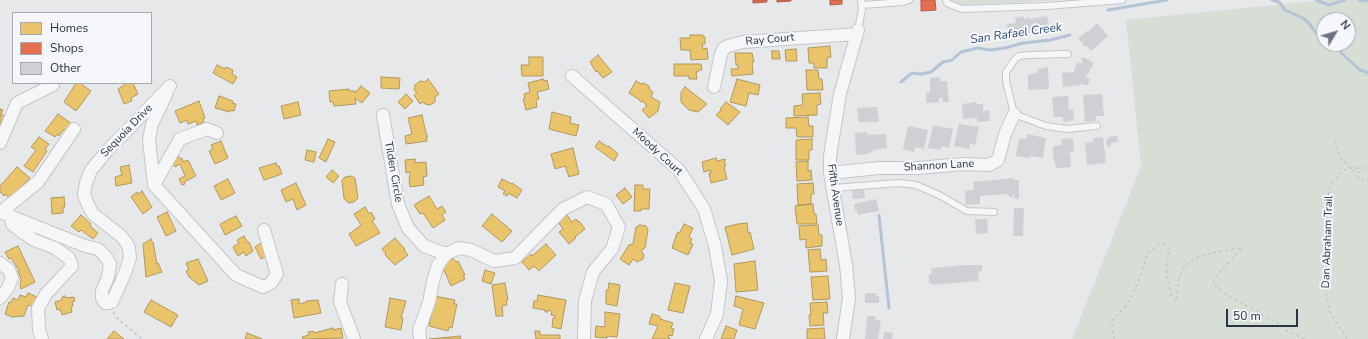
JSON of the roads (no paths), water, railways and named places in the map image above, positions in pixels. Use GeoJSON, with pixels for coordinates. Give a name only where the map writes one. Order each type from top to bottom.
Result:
{"type":"FeatureCollection","features":[{"type":"Feature","properties":{"kind":"street","name":"Ray Court"},"geometry":{"type":"LineString","coordinates":[[714,87],[721,54],[724,48],[728,46],[743,42],[858,32]]}},
{"type":"Feature","properties":{"kind":"street","name":"Fifth Avenue"},"geometry":{"type":"LineString","coordinates":[[843,339],[849,298],[846,265],[830,173],[830,156],[840,94],[858,32]]}},
{"type":"Feature","properties":{"kind":"street","name":"Moody Court"},"geometry":{"type":"LineString","coordinates":[[572,76],[679,170],[704,209],[715,246],[721,281],[717,314],[706,339]]}},
{"type":"Feature","properties":{"kind":"street"},"geometry":{"type":"LineString","coordinates":[[0,143],[17,103],[53,85]]}},
{"type":"Feature","properties":{"kind":"street","name":"Sequoia Drive"},"geometry":{"type":"LineString","coordinates":[[4,213],[85,246],[98,249],[110,264],[108,278],[101,294],[105,302],[108,303],[112,302],[125,273],[130,258],[129,248],[121,236],[93,214],[84,195],[86,183],[91,170],[107,151],[170,86],[152,124],[149,140],[154,185]]}},
{"type":"Feature","properties":{"kind":"street","name":"Shannon Lane"},"geometry":{"type":"LineString","coordinates":[[830,173],[879,168],[918,168],[963,164],[989,165],[998,160],[1005,134],[1014,114]]}},
{"type":"Feature","properties":{"kind":"street","name":"Tilden Circle"},"geometry":{"type":"LineString","coordinates":[[383,115],[398,204],[408,228],[424,246],[446,254]]}},
{"type":"Feature","properties":{"kind":"street"},"geometry":{"type":"LineString","coordinates":[[42,339],[39,330],[38,308],[46,294],[72,266],[69,258],[55,248],[34,240],[21,231],[12,224],[4,213],[38,182],[74,129]]}},
{"type":"Feature","properties":{"kind":"street"},"geometry":{"type":"LineString","coordinates":[[217,133],[207,129],[180,139],[154,185],[236,275],[263,287],[272,283],[277,274],[264,230]]}},
{"type":"Feature","properties":{"kind":"street"},"geometry":{"type":"LineString","coordinates":[[420,339],[419,330],[428,302],[432,281],[438,266],[446,254],[459,248],[471,250],[494,261],[515,258],[563,209],[587,197],[606,204],[619,227],[612,249],[593,272],[585,301],[584,339]]}},
{"type":"Feature","properties":{"kind":"street"},"geometry":{"type":"LineString","coordinates":[[0,264],[9,270],[12,278],[8,288],[0,298]]}},
{"type":"Feature","properties":{"kind":"street"},"geometry":{"type":"LineString","coordinates":[[342,284],[340,302],[354,339]]}},
{"type":"Feature","properties":{"kind":"lane"},"geometry":{"type":"LineString","coordinates":[[858,32],[861,2],[903,2],[909,0]]}},
{"type":"Feature","properties":{"kind":"lane"},"geometry":{"type":"LineString","coordinates":[[946,0],[947,3],[962,9],[1047,6],[1122,0]]}},
{"type":"Feature","properties":{"kind":"lane"},"geometry":{"type":"LineString","coordinates":[[1068,54],[1029,55],[1019,56],[1016,58],[1006,72],[1006,81],[1014,114],[1046,126],[1067,129],[1097,126]]}},
{"type":"Feature","properties":{"kind":"lane"},"geometry":{"type":"LineString","coordinates":[[833,188],[899,184],[916,185],[939,195],[967,211],[994,212]]}},
{"type":"Feature","properties":{"kind":"waterway","name":"San Rafael Creek"},"geometry":{"type":"LineString","coordinates":[[1108,10],[1167,0]]}},
{"type":"Feature","properties":{"kind":"waterway"},"geometry":{"type":"LineString","coordinates":[[1272,0],[1279,2],[1285,10],[1303,18],[1316,32]]}},
{"type":"Feature","properties":{"kind":"waterway"},"geometry":{"type":"LineString","coordinates":[[1316,0],[1329,5],[1345,0]]}},
{"type":"Feature","properties":{"kind":"waterway"},"geometry":{"type":"LineString","coordinates":[[1359,0],[1368,1]]}},
{"type":"Feature","properties":{"kind":"waterway","name":"San Rafael Creek"},"geometry":{"type":"LineString","coordinates":[[901,82],[912,73],[921,74],[931,72],[943,62],[952,60],[961,52],[977,48],[990,50],[1005,48],[1023,43],[1050,40],[1070,35]]}},
{"type":"Feature","properties":{"kind":"waterway"},"geometry":{"type":"LineString","coordinates":[[1341,52],[1360,70],[1368,74]]}},
{"type":"Feature","properties":{"kind":"waterway","name":"San Rafael Creek"},"geometry":{"type":"LineString","coordinates":[[879,215],[889,308]]}}]}
